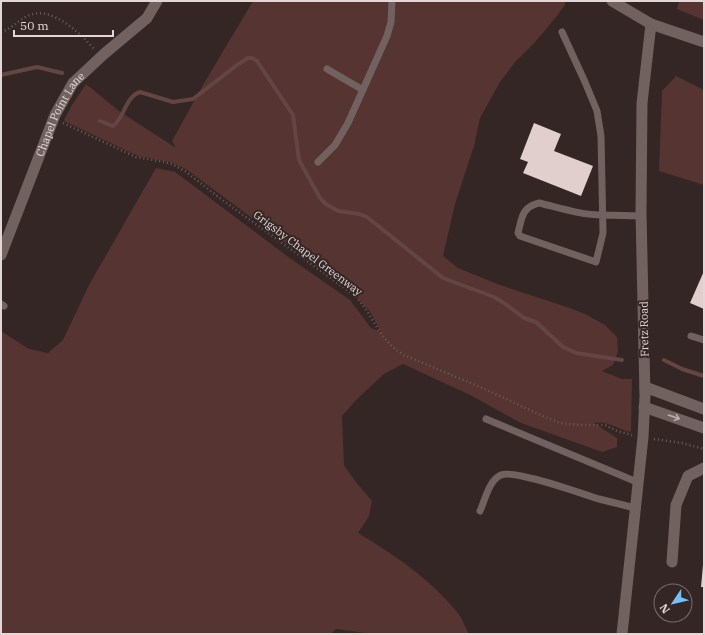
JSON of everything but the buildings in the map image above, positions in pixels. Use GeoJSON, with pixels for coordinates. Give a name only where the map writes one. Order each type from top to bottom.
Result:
{"type":"FeatureCollection","features":[{"type":"Feature","properties":{"kind":"street","name":"Chapel Point Lane"},"geometry":{"type":"LineString","coordinates":[[1,255],[54,119],[73,83],[101,56],[147,18],[156,1]]}},
{"type":"Feature","properties":{"kind":"street"},"geometry":{"type":"LineString","coordinates":[[612,1],[651,24],[704,42]]}},
{"type":"Feature","properties":{"kind":"street","name":"Fretz Road"},"geometry":{"type":"LineString","coordinates":[[622,634],[634,508],[643,437],[645,387],[641,216],[642,103],[651,24]]}},
{"type":"Feature","properties":{"kind":"street"},"geometry":{"type":"LineString","coordinates":[[645,387],[704,409]]}},
{"type":"Feature","properties":{"kind":"street"},"geometry":{"type":"LineString","coordinates":[[644,407],[704,428]]}},
{"type":"Feature","properties":{"kind":"street"},"geometry":{"type":"LineString","coordinates":[[672,562],[676,505],[688,476],[704,468]]}},
{"type":"Feature","properties":{"kind":"lane"},"geometry":{"type":"LineString","coordinates":[[318,162],[327,154],[340,138],[348,123],[387,36],[391,22],[392,1]]}},
{"type":"Feature","properties":{"kind":"lane"},"geometry":{"type":"LineString","coordinates":[[562,32],[597,111],[601,136],[603,215],[603,233],[596,262],[520,236],[518,233],[522,216],[526,208],[539,203],[585,214],[603,215],[641,216]]}},
{"type":"Feature","properties":{"kind":"lane"},"geometry":{"type":"LineString","coordinates":[[328,69],[363,90]]}},
{"type":"Feature","properties":{"kind":"lane"},"geometry":{"type":"LineString","coordinates":[[691,336],[704,340]]}},
{"type":"Feature","properties":{"kind":"lane"},"geometry":{"type":"LineString","coordinates":[[486,419],[637,482]]}},
{"type":"Feature","properties":{"kind":"lane"},"geometry":{"type":"LineString","coordinates":[[480,511],[492,482],[500,475],[506,474],[560,486],[634,508]]}},
{"type":"Feature","properties":{"kind":"path"},"geometry":{"type":"LineString","coordinates":[[1,32],[6,31],[29,15],[39,12],[67,23],[79,32],[101,56]]}},
{"type":"Feature","properties":{"kind":"path","name":"Grigsby Chapel Greenway"},"geometry":{"type":"LineString","coordinates":[[54,119],[136,157],[165,162],[185,171],[221,199],[354,295],[361,303],[381,334],[394,349],[404,356],[415,359],[560,423],[605,425],[617,431],[704,449]]}},
{"type":"Feature","properties":{"kind":"shaded area"},"geometry":{"type":"Polygon","coordinates":[[[253,1],[565,1],[565,5],[556,17],[536,41],[516,61],[500,82],[480,118],[474,146],[455,204],[443,256],[458,268],[500,285],[567,307],[585,314],[605,325],[617,337],[618,352],[613,365],[602,371],[622,379],[632,379],[631,432],[604,423],[594,423],[617,438],[617,447],[602,452],[521,423],[470,395],[403,364],[384,374],[356,400],[342,416],[344,465],[372,501],[369,516],[358,533],[424,578],[459,614],[469,634],[372,634],[336,629],[331,634],[1,634],[1,331],[29,349],[48,353],[63,340],[89,285],[156,168],[175,172],[291,259],[350,300],[371,328],[381,332],[371,313],[354,294],[186,169],[170,162],[138,156],[64,120],[86,84],[119,111],[176,148],[172,141],[203,85],[253,1]]]}},
{"type":"Feature","properties":{"kind":"shaded area"},"geometry":{"type":"Polygon","coordinates":[[[679,1],[704,1],[704,20],[677,9],[679,1]]]}},
{"type":"Feature","properties":{"kind":"shaded area"},"geometry":{"type":"Polygon","coordinates":[[[676,76],[704,90],[704,185],[659,171],[662,91],[676,76]]]}},
{"type":"Feature","properties":{"kind":"waterway"},"geometry":{"type":"LineString","coordinates":[[100,121],[113,126],[120,118],[131,98],[140,92],[173,102],[193,99],[237,65],[248,58],[252,58],[257,61],[293,115],[299,160],[320,198],[326,204],[338,211],[359,214],[367,217],[443,278],[494,297],[524,318],[536,322],[563,347],[576,353],[622,360]]}},
{"type":"Feature","properties":{"kind":"waterway"},"geometry":{"type":"LineString","coordinates":[[1,75],[37,67],[62,73]]}},
{"type":"Feature","properties":{"kind":"waterway"},"geometry":{"type":"LineString","coordinates":[[664,360],[682,369],[704,376]]}}]}
